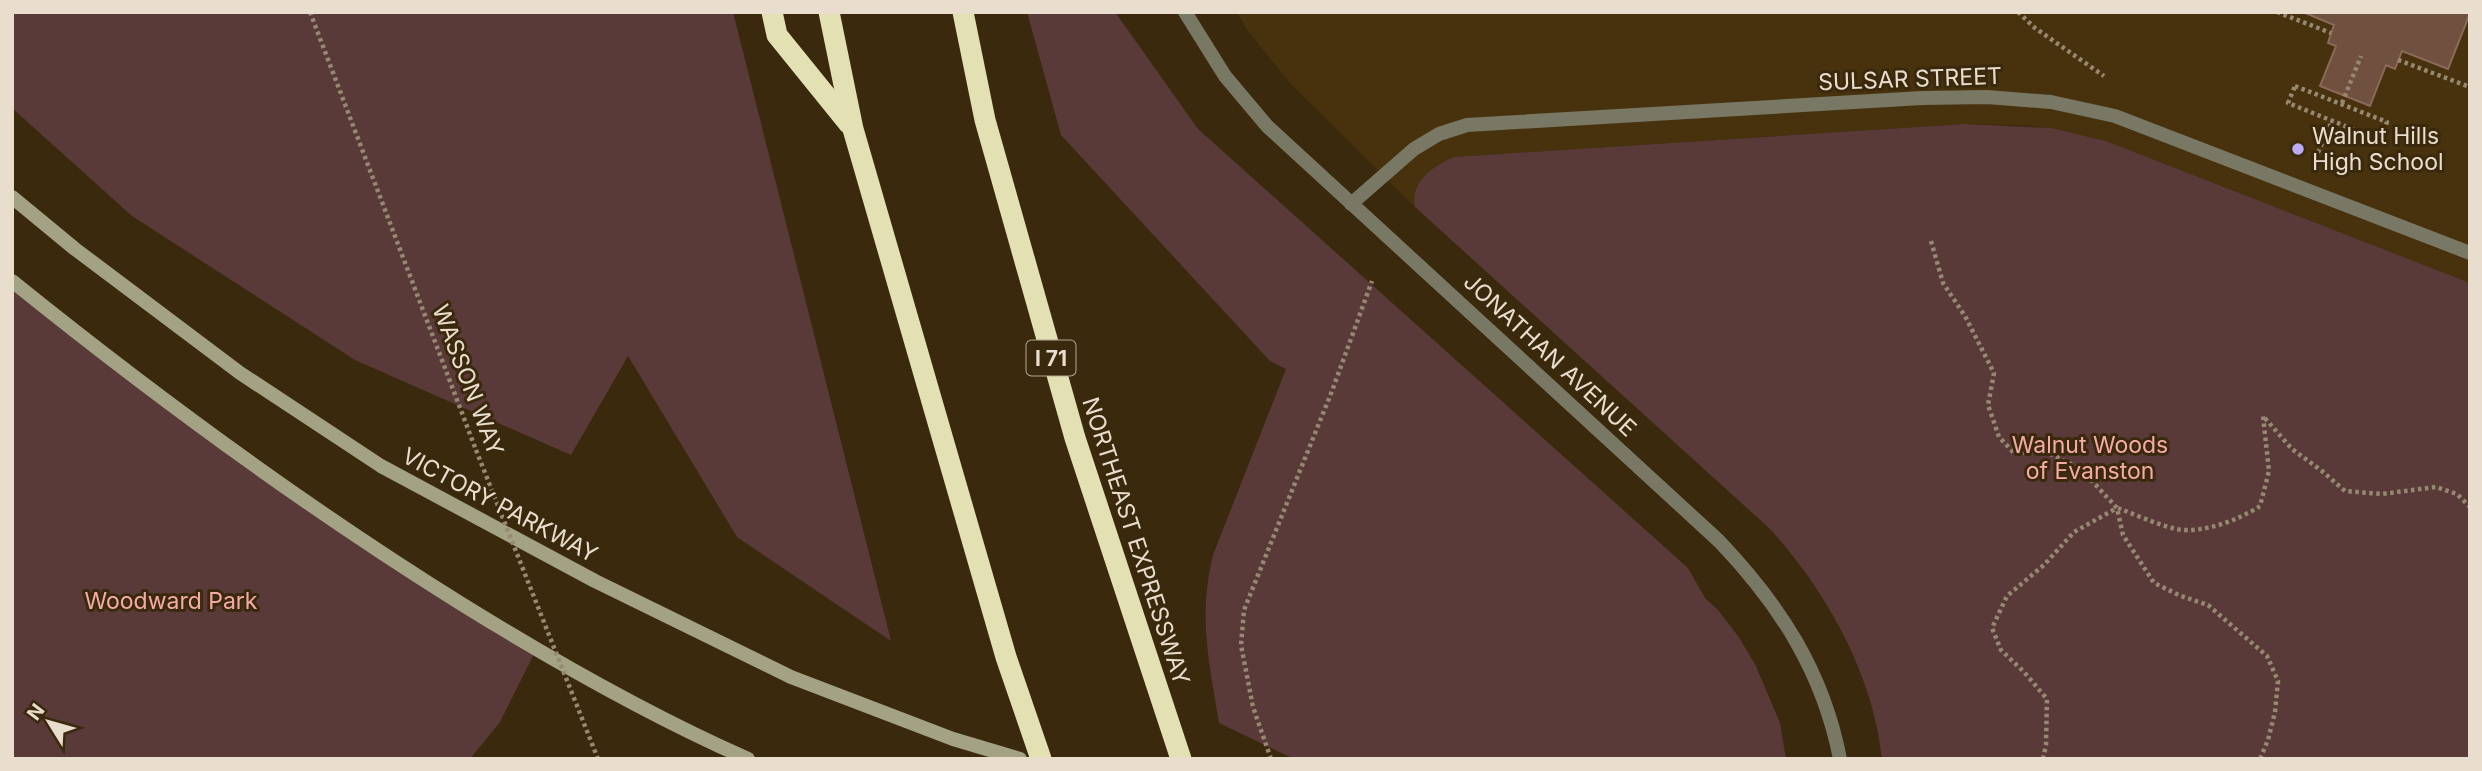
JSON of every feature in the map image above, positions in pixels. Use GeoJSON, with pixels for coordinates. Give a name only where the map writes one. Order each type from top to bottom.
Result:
{"type":"FeatureCollection","features":[{"type":"Feature","properties":{"kind":"highway"},"geometry":{"type":"LineString","coordinates":[[772,12],[777,35],[853,129]]}},
{"type":"Feature","properties":{"kind":"highway"},"geometry":{"type":"LineString","coordinates":[[829,12],[853,129],[1006,657],[1041,759]]}},
{"type":"Feature","properties":{"kind":"highway","name":"NORTHEAST EXPRESSWAY"},"geometry":{"type":"LineString","coordinates":[[963,12],[985,120],[1075,438],[1181,759]]}},
{"type":"Feature","properties":{"kind":"street","name":"JONATHAN AVENUE"},"geometry":{"type":"LineString","coordinates":[[1185,12],[1225,76],[1267,126],[1709,532],[1753,577],[1791,630],[1815,678],[1836,737],[1840,759]]}},
{"type":"Feature","properties":{"kind":"street","name":"SULSAR STREET"},"geometry":{"type":"LineString","coordinates":[[1351,204],[1414,149],[1439,134],[1466,125],[1922,98],[1987,97],[2051,102],[2115,116],[2470,253]]}},
{"type":"Feature","properties":{"kind":"street","name":"VICTORY PARKWAY"},"geometry":{"type":"LineString","coordinates":[[12,197],[75,250],[240,373],[380,466],[596,581],[791,677],[953,739],[1020,759]]}},
{"type":"Feature","properties":{"kind":"street"},"geometry":{"type":"LineString","coordinates":[[12,281],[101,353],[223,445],[366,544],[536,650],[689,733],[748,759]]}},
{"type":"Feature","properties":{"kind":"path","name":"WASSON WAY"},"geometry":{"type":"LineString","coordinates":[[310,12],[476,450],[598,759]]}},
{"type":"Feature","properties":{"kind":"path"},"geometry":{"type":"LineString","coordinates":[[2018,12],[2035,28],[2104,76]]}},
{"type":"Feature","properties":{"kind":"path"},"geometry":{"type":"LineString","coordinates":[[2277,12],[2331,33]]}},
{"type":"Feature","properties":{"kind":"path"},"geometry":{"type":"LineString","coordinates":[[2342,103],[2361,56]]}},
{"type":"Feature","properties":{"kind":"path"},"geometry":{"type":"LineString","coordinates":[[2398,60],[2470,87]]}},
{"type":"Feature","properties":{"kind":"path"},"geometry":{"type":"LineString","coordinates":[[2295,86],[2387,122],[2380,140],[2332,121],[2288,103],[2295,86]]}},
{"type":"Feature","properties":{"kind":"path"},"geometry":{"type":"LineString","coordinates":[[2315,159],[2332,121]]}},
{"type":"Feature","properties":{"kind":"path"},"geometry":{"type":"LineString","coordinates":[[1931,241],[1943,283],[1965,316],[1994,373],[1988,405],[1999,438],[2015,454],[2042,450],[2081,470],[2117,508],[2179,529],[2209,527],[2243,518],[2260,506],[2269,471],[2263,416],[2292,449],[2345,491],[2382,494],[2436,487],[2458,494],[2470,506]]}},
{"type":"Feature","properties":{"kind":"path"},"geometry":{"type":"LineString","coordinates":[[1271,759],[1253,707],[1241,645],[1244,610],[1332,391],[1372,281]]}},
{"type":"Feature","properties":{"kind":"path"},"geometry":{"type":"LineString","coordinates":[[2043,759],[2047,699],[2024,671],[2001,650],[1992,628],[2007,596],[2044,565],[2074,532],[2117,508]]}},
{"type":"Feature","properties":{"kind":"path"},"geometry":{"type":"LineString","coordinates":[[2117,508],[2123,535],[2154,583],[2208,605],[2267,656],[2278,681],[2275,712],[2260,759]]}},
{"type":"Feature","properties":{"kind":"shaded area","name":"Walnut Hills High School"},"geometry":{"type":"Polygon","coordinates":[[[1237,12],[2470,12],[2470,283],[2106,141],[2051,128],[2022,125],[1964,124],[1455,157],[1436,166],[1423,177],[1416,187],[1415,207],[1291,84],[1247,30],[1237,12]]]}},
{"type":"Feature","properties":{"kind":"green space"},"geometry":{"type":"Polygon","coordinates":[[[12,12],[733,12],[891,641],[737,537],[628,356],[571,455],[355,360],[132,216],[12,108],[12,12]]]}},
{"type":"Feature","properties":{"kind":"green space"},"geometry":{"type":"Polygon","coordinates":[[[1027,12],[1115,12],[1198,129],[1688,568],[1705,598],[1738,636],[1755,664],[1780,723],[1786,759],[1294,759],[1219,723],[1206,619],[1206,599],[1213,555],[1286,369],[1270,361],[1061,135],[1027,12]]]}},
{"type":"Feature","properties":{"kind":"green space","name":"Walnut Woods of Evanston"},"geometry":{"type":"Polygon","coordinates":[[[1964,124],[2051,128],[2106,141],[2470,283],[2470,759],[1882,759],[1869,696],[1857,665],[1827,606],[1790,552],[1769,528],[1415,207],[1414,198],[1420,182],[1431,170],[1454,157],[1964,124]]]}},
{"type":"Feature","properties":{"kind":"green space","name":"Woodward Park"},"geometry":{"type":"Polygon","coordinates":[[[12,281],[223,445],[536,650],[500,722],[470,759],[12,759],[12,281]]]}},
{"type":"Feature","properties":{"kind":"building","name":"Walnut Hills High School"},"geometry":{"type":"Polygon","coordinates":[[[2303,12],[2470,13],[2448,69],[2402,51],[2395,69],[2386,65],[2370,106],[2320,86],[2336,46],[2328,43],[2334,25],[2303,12]]]}},
{"type":"Feature","properties":{"kind":"place","name":"Walnut Hills High School"},"geometry":{"type":"Point","coordinates":[2298,149]}}]}
